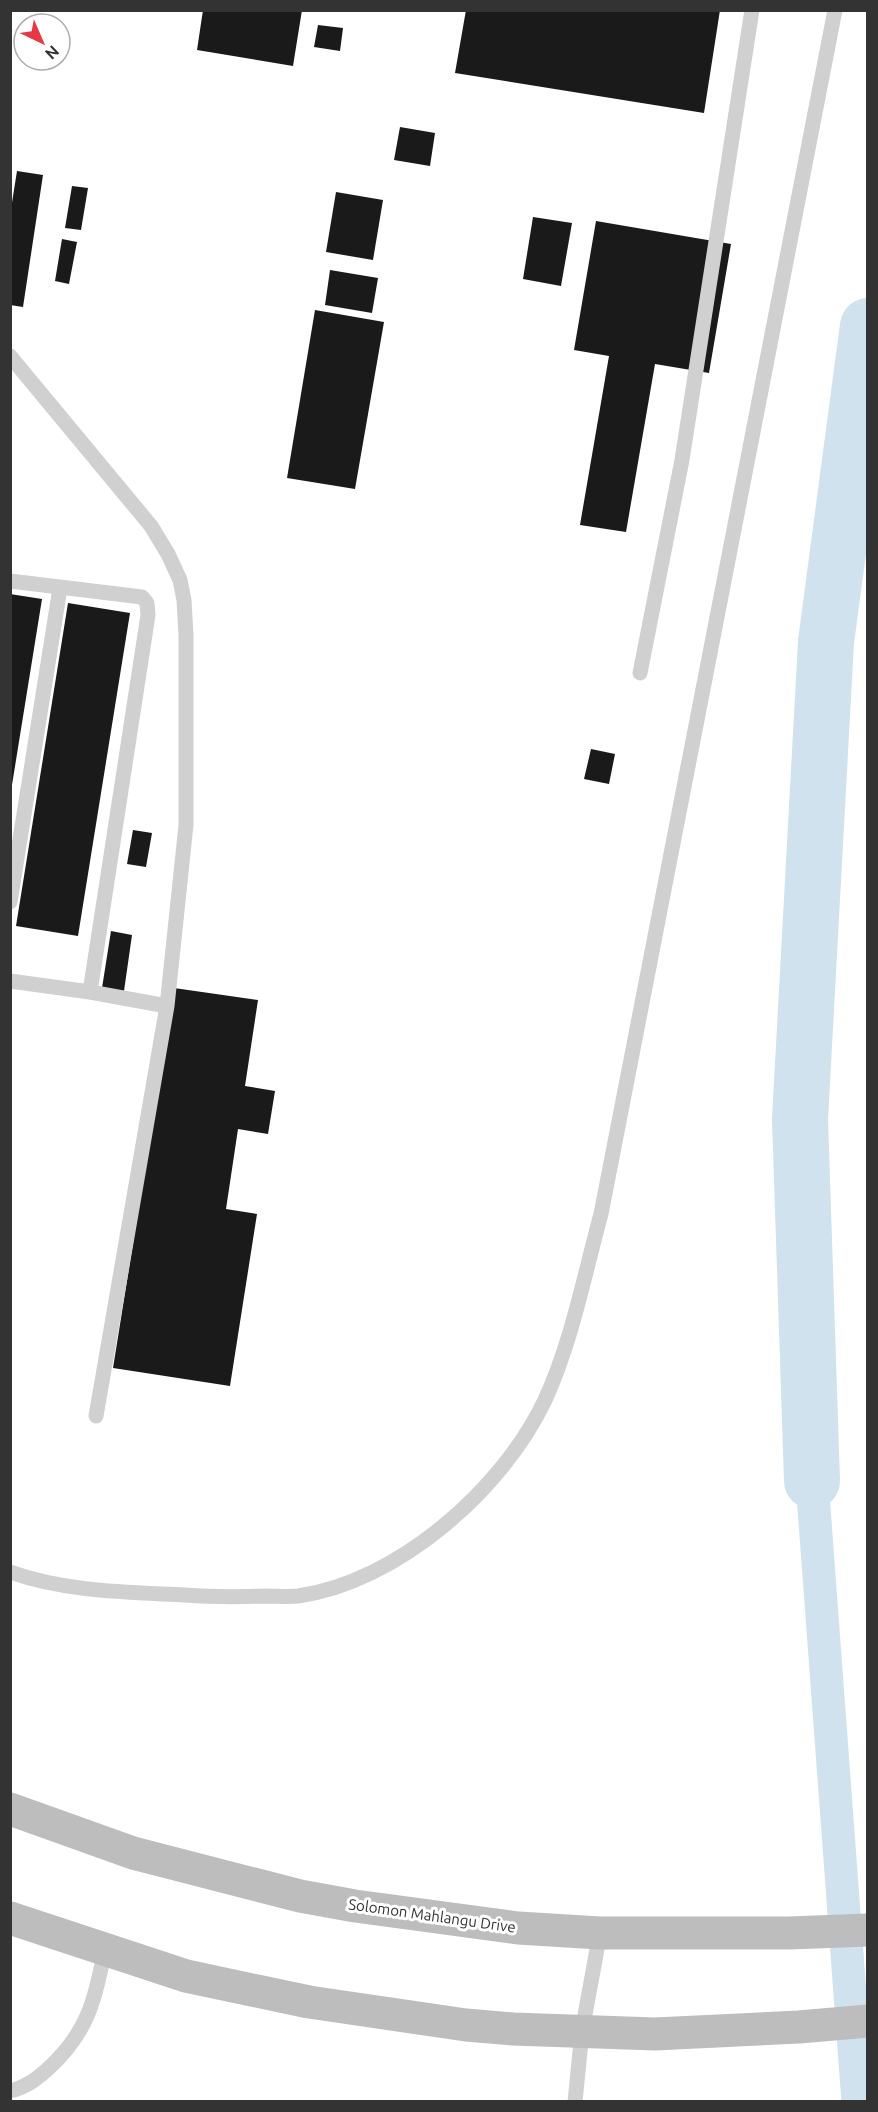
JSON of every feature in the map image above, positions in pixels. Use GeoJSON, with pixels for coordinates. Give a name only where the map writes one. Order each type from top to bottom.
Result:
{"type":"FeatureCollection","features":[{"type":"Feature","properties":{"kind":"main road","name":"Solomon Mahlangu Drive"},"geometry":{"type":"LineString","coordinates":[[10,1809],[133,1853],[300,1896],[518,1928],[600,1933],[789,1933],[867,1930]]}},
{"type":"Feature","properties":{"kind":"main road"},"geometry":{"type":"LineString","coordinates":[[10,1918],[186,1976],[309,2002],[466,2025],[655,2034],[799,2027],[867,2021]]}},
{"type":"Feature","properties":{"kind":"lane"},"geometry":{"type":"LineString","coordinates":[[640,673],[682,460],[752,10]]}},
{"type":"Feature","properties":{"kind":"lane"},"geometry":{"type":"LineString","coordinates":[[10,1572],[29,1579],[81,1589],[215,1597],[298,1596],[349,1583],[399,1557],[442,1527],[476,1496],[513,1455],[544,1402],[565,1352],[601,1214],[835,10]]}},
{"type":"Feature","properties":{"kind":"lane"},"geometry":{"type":"LineString","coordinates":[[10,357],[151,526],[180,580],[184,600],[186,825],[167,1006],[96,1416]]}},
{"type":"Feature","properties":{"kind":"lane"},"geometry":{"type":"LineString","coordinates":[[10,581],[142,597],[147,603],[148,615],[90,992]]}},
{"type":"Feature","properties":{"kind":"lane"},"geometry":{"type":"LineString","coordinates":[[10,903],[60,588]]}},
{"type":"Feature","properties":{"kind":"lane"},"geometry":{"type":"LineString","coordinates":[[10,981],[167,1006]]}},
{"type":"Feature","properties":{"kind":"lane"},"geometry":{"type":"LineString","coordinates":[[575,2102],[582,2031],[600,1933]]}},
{"type":"Feature","properties":{"kind":"lane"},"geometry":{"type":"LineString","coordinates":[[10,2091],[34,2082],[75,2041],[88,2018],[94,2001],[105,1950]]}},
{"type":"Feature","properties":{"kind":"building"},"geometry":{"type":"Polygon","coordinates":[[[203,10],[302,10],[293,66],[197,50],[203,10]]]}},
{"type":"Feature","properties":{"kind":"building"},"geometry":{"type":"Polygon","coordinates":[[[466,10],[720,10],[704,113],[455,73],[466,10]]]}},
{"type":"Feature","properties":{"kind":"building"},"geometry":{"type":"Polygon","coordinates":[[[318,25],[343,28],[340,51],[314,47],[318,25]]]}},
{"type":"Feature","properties":{"kind":"building"},"geometry":{"type":"Polygon","coordinates":[[[400,127],[435,133],[430,166],[394,160],[400,127]]]}},
{"type":"Feature","properties":{"kind":"building"},"geometry":{"type":"Polygon","coordinates":[[[17,171],[43,175],[23,307],[10,305],[10,215],[17,171]]]}},
{"type":"Feature","properties":{"kind":"building"},"geometry":{"type":"Polygon","coordinates":[[[72,186],[88,188],[81,230],[65,228],[72,186]]]}},
{"type":"Feature","properties":{"kind":"building"},"geometry":{"type":"Polygon","coordinates":[[[336,192],[383,200],[373,260],[326,252],[336,192]]]}},
{"type":"Feature","properties":{"kind":"building"},"geometry":{"type":"Polygon","coordinates":[[[533,217],[572,223],[561,286],[523,279],[533,217]]]}},
{"type":"Feature","properties":{"kind":"building"},"geometry":{"type":"Polygon","coordinates":[[[596,221],[731,244],[709,373],[655,364],[626,532],[580,525],[609,356],[574,350],[596,221]]]}},
{"type":"Feature","properties":{"kind":"building"},"geometry":{"type":"Polygon","coordinates":[[[62,239],[77,242],[69,284],[55,281],[62,239]]]}},
{"type":"Feature","properties":{"kind":"building"},"geometry":{"type":"Polygon","coordinates":[[[330,270],[378,278],[372,313],[325,305],[330,270]]]}},
{"type":"Feature","properties":{"kind":"building"},"geometry":{"type":"Polygon","coordinates":[[[315,310],[384,322],[355,489],[287,478],[315,310]]]}},
{"type":"Feature","properties":{"kind":"building"},"geometry":{"type":"Polygon","coordinates":[[[10,594],[42,599],[12,785],[10,784],[10,594]]]}},
{"type":"Feature","properties":{"kind":"building"},"geometry":{"type":"Polygon","coordinates":[[[68,603],[130,613],[78,936],[16,926],[68,603]]]}},
{"type":"Feature","properties":{"kind":"building"},"geometry":{"type":"Polygon","coordinates":[[[591,749],[615,754],[609,784],[584,779],[591,749]]]}},
{"type":"Feature","properties":{"kind":"building"},"geometry":{"type":"Polygon","coordinates":[[[133,830],[152,833],[146,867],[127,864],[133,830]]]}},
{"type":"Feature","properties":{"kind":"building"},"geometry":{"type":"Polygon","coordinates":[[[111,931],[132,935],[124,991],[102,988],[111,931]]]}},
{"type":"Feature","properties":{"kind":"building"},"geometry":{"type":"Polygon","coordinates":[[[174,988],[258,1000],[245,1086],[275,1091],[268,1134],[238,1129],[226,1209],[257,1214],[230,1386],[113,1368],[174,988]]]}},
{"type":"Feature","properties":{"kind":"waterway"},"geometry":{"type":"LineString","coordinates":[[812,1481],[800,1119],[826,642],[868,326]]}},
{"type":"Feature","properties":{"kind":"waterway"},"geometry":{"type":"LineString","coordinates":[[812,1481],[858,2102]]}}]}
